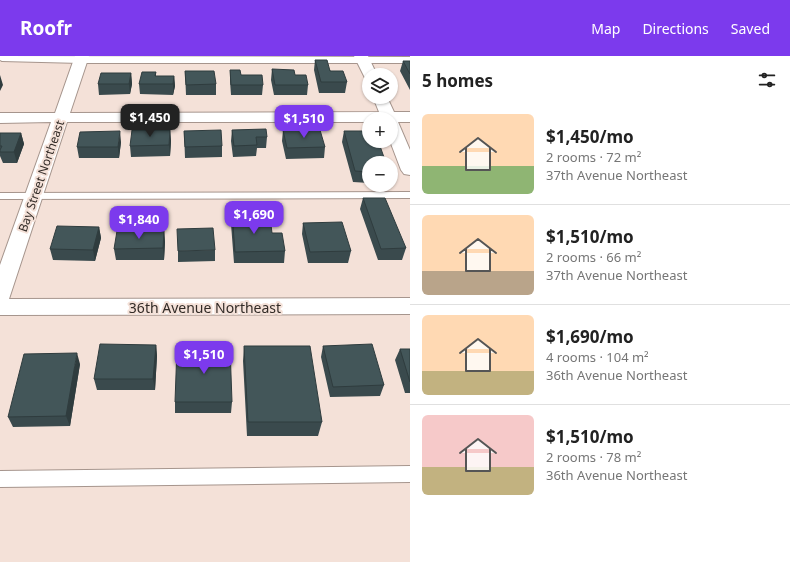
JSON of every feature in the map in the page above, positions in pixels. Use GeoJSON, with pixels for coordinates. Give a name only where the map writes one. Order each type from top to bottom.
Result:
{"type":"FeatureCollection","features":[{"type":"Feature","properties":{"kind":"street","name":"Bay Street Northeast"},"geometry":{"type":"LineString","coordinates":[[0,295],[81,58]]}},
{"type":"Feature","properties":{"kind":"street"},"geometry":{"type":"LineString","coordinates":[[362,58],[367,68]]}},
{"type":"Feature","properties":{"kind":"street"},"geometry":{"type":"LineString","coordinates":[[398,118],[410,116]]}},
{"type":"Feature","properties":{"kind":"street"},"geometry":{"type":"LineString","coordinates":[[0,118],[362,119]]}},
{"type":"Feature","properties":{"kind":"street"},"geometry":{"type":"LineString","coordinates":[[398,139],[410,170]]}},
{"type":"Feature","properties":{"kind":"street","name":"36th Avenue Northeast"},"geometry":{"type":"LineString","coordinates":[[0,307],[410,306]]}},
{"type":"Feature","properties":{"kind":"lane"},"geometry":{"type":"LineString","coordinates":[[2,57],[362,58],[410,60]]}},
{"type":"Feature","properties":{"kind":"lane"},"geometry":{"type":"LineString","coordinates":[[0,196],[410,195]]}},
{"type":"Feature","properties":{"kind":"lane"},"geometry":{"type":"LineString","coordinates":[[0,480],[410,474]]}},
{"type":"Feature","properties":{"kind":"building"},"geometry":{"type":"Polygon","coordinates":[[[315,60],[327,60],[330,71],[343,71],[347,82],[321,82],[315,60]]]}},
{"type":"Feature","properties":{"kind":"building"},"geometry":{"type":"Polygon","coordinates":[[[403,61],[410,61],[410,74],[403,61]]]}},
{"type":"Feature","properties":{"kind":"building"},"geometry":{"type":"Polygon","coordinates":[[[272,69],[294,70],[295,75],[306,75],[308,85],[275,85],[272,69]]]}},
{"type":"Feature","properties":{"kind":"building"},"geometry":{"type":"Polygon","coordinates":[[[230,70],[240,70],[241,75],[262,75],[263,85],[231,85],[230,70]]]}},
{"type":"Feature","properties":{"kind":"building"},"geometry":{"type":"Polygon","coordinates":[[[185,71],[214,71],[216,84],[186,85],[185,71]]]}},
{"type":"Feature","properties":{"kind":"building"},"geometry":{"type":"Polygon","coordinates":[[[142,72],[156,72],[155,76],[174,76],[173,84],[139,84],[142,72]]]}},
{"type":"Feature","properties":{"kind":"building"},"geometry":{"type":"Polygon","coordinates":[[[101,73],[131,73],[129,84],[98,84],[101,73]]]}},
{"type":"Feature","properties":{"kind":"building"},"geometry":{"type":"Polygon","coordinates":[[[266,129],[267,137],[256,137],[257,145],[234,146],[232,130],[266,129]]]}},
{"type":"Feature","properties":{"kind":"building"},"geometry":{"type":"Polygon","coordinates":[[[132,130],[170,130],[169,145],[130,146],[132,130]]]}},
{"type":"Feature","properties":{"kind":"building"},"geometry":{"type":"Polygon","coordinates":[[[221,130],[222,146],[185,147],[184,131],[221,130]]]}},
{"type":"Feature","properties":{"kind":"building"},"geometry":{"type":"Polygon","coordinates":[[[283,130],[320,130],[325,147],[287,148],[283,130]]]}},
{"type":"Feature","properties":{"kind":"building"},"geometry":{"type":"Polygon","coordinates":[[[120,131],[118,147],[77,147],[80,132],[120,131]]]}},
{"type":"Feature","properties":{"kind":"building"},"geometry":{"type":"Polygon","coordinates":[[[344,131],[362,131],[362,148],[381,148],[384,156],[362,156],[362,172],[355,171],[344,131]]]}},
{"type":"Feature","properties":{"kind":"building"},"geometry":{"type":"Polygon","coordinates":[[[0,133],[21,133],[14,152],[0,152],[2,146],[0,146],[0,133]]]}},
{"type":"Feature","properties":{"kind":"building"},"geometry":{"type":"Polygon","coordinates":[[[363,198],[385,198],[406,248],[381,249],[363,198]]]}},
{"type":"Feature","properties":{"kind":"building"},"geometry":{"type":"Polygon","coordinates":[[[232,212],[254,212],[256,226],[271,225],[272,233],[282,233],[285,251],[235,252],[232,212]]]}},
{"type":"Feature","properties":{"kind":"building"},"geometry":{"type":"Polygon","coordinates":[[[342,222],[351,251],[310,252],[303,223],[342,222]]]}},
{"type":"Feature","properties":{"kind":"building"},"geometry":{"type":"Polygon","coordinates":[[[57,226],[99,227],[93,250],[50,249],[57,226]]]}},
{"type":"Feature","properties":{"kind":"building"},"geometry":{"type":"Polygon","coordinates":[[[213,228],[215,250],[178,251],[177,229],[213,228]]]}},
{"type":"Feature","properties":{"kind":"building"},"geometry":{"type":"Polygon","coordinates":[[[117,231],[164,231],[163,248],[114,249],[117,231]]]}},
{"type":"Feature","properties":{"kind":"building"},"geometry":{"type":"Polygon","coordinates":[[[100,344],[156,345],[153,379],[94,379],[100,344]]]}},
{"type":"Feature","properties":{"kind":"building"},"geometry":{"type":"Polygon","coordinates":[[[372,344],[384,385],[333,387],[323,346],[372,344]]]}},
{"type":"Feature","properties":{"kind":"building"},"geometry":{"type":"Polygon","coordinates":[[[244,346],[310,346],[322,422],[248,422],[244,346]]]}},
{"type":"Feature","properties":{"kind":"building"},"geometry":{"type":"Polygon","coordinates":[[[177,347],[230,347],[232,402],[175,402],[177,347]]]}},
{"type":"Feature","properties":{"kind":"building"},"geometry":{"type":"Polygon","coordinates":[[[400,349],[410,349],[410,382],[400,349]]]}},
{"type":"Feature","properties":{"kind":"building"},"geometry":{"type":"Polygon","coordinates":[[[77,353],[66,416],[8,417],[24,354],[77,353]]]}}]}
